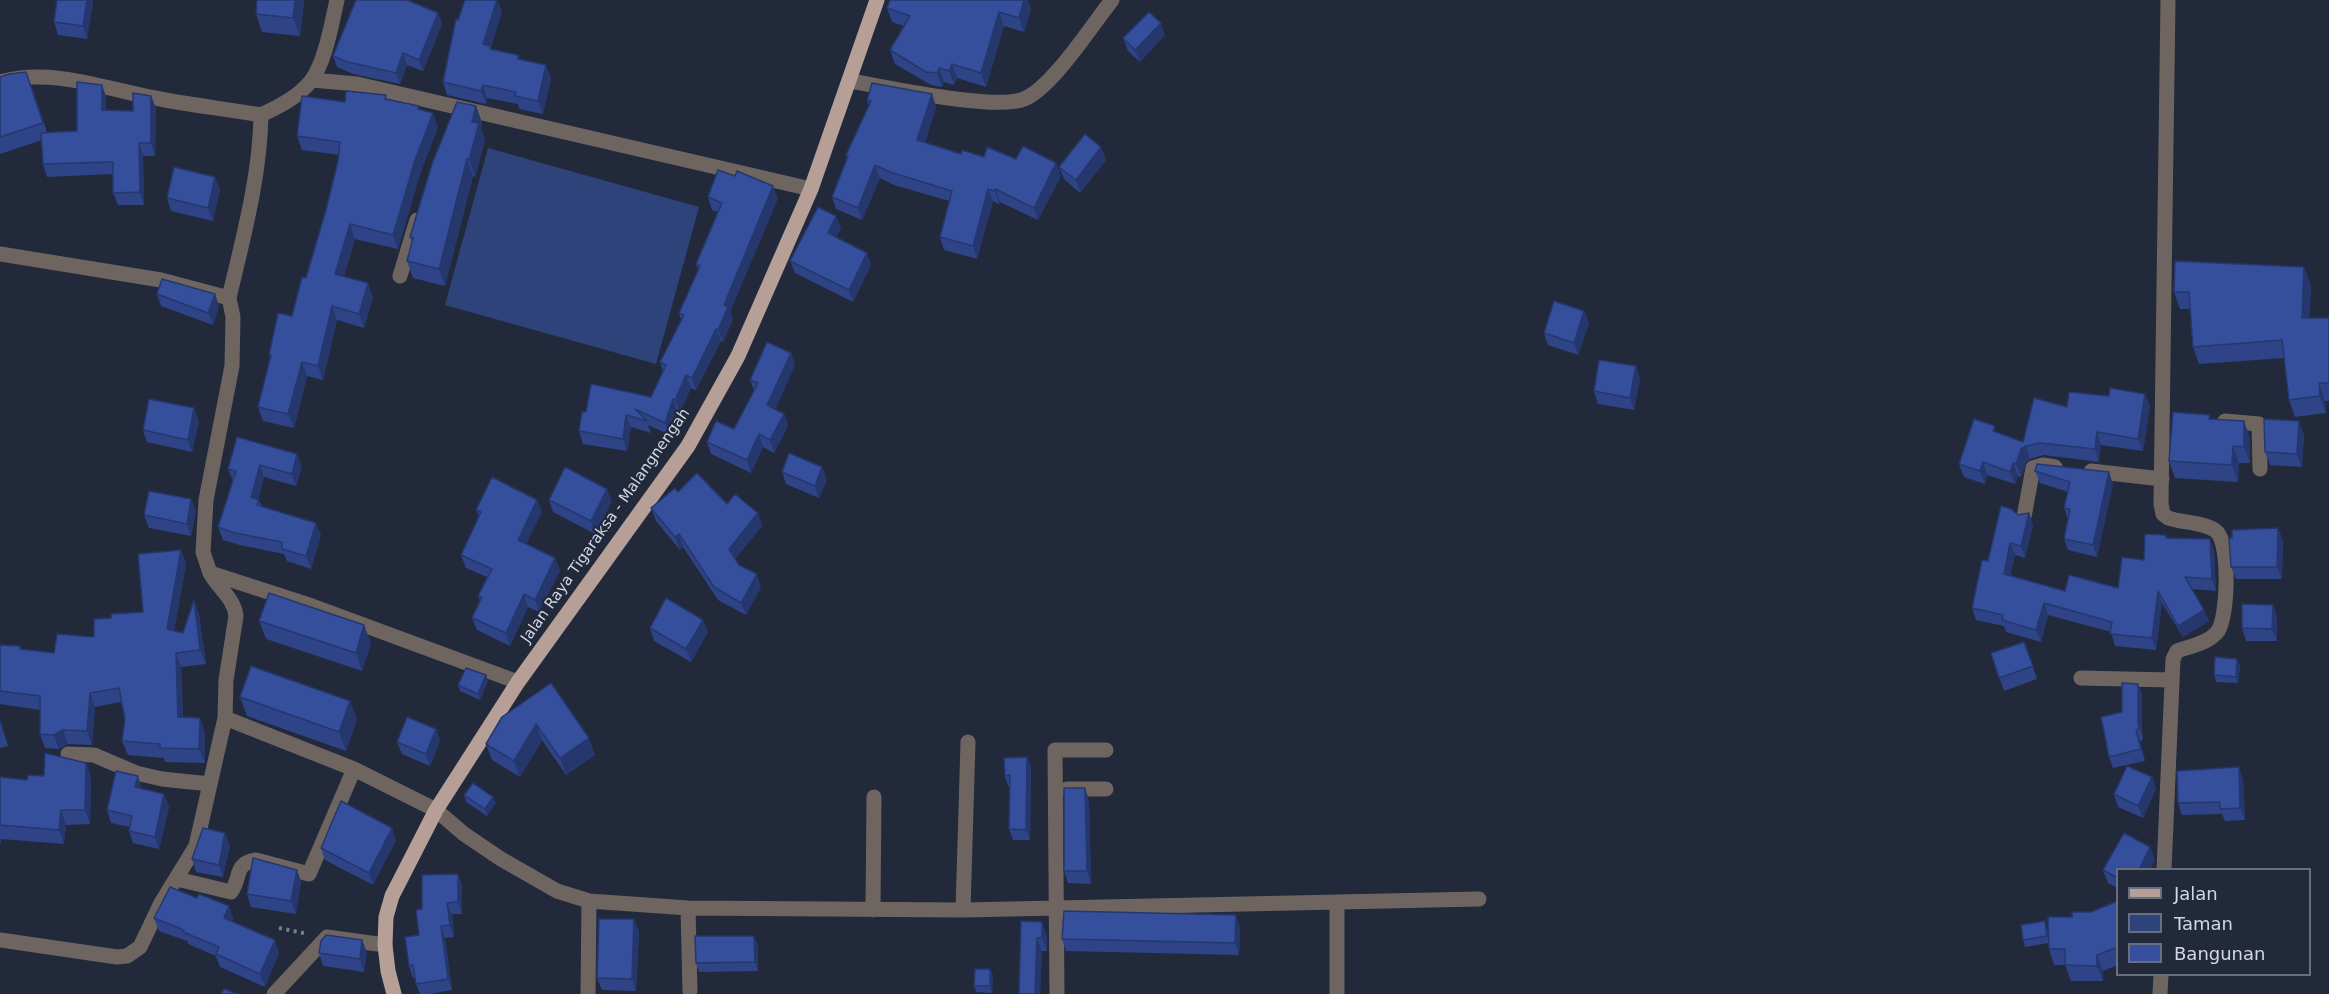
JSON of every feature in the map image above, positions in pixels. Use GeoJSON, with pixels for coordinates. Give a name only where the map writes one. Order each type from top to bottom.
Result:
{"type":"FeatureCollection","features":[{"type":"Feature","properties":{"kind":"main road","name":"Jalan Raya Tigaraksa - Malangnengah"},"geometry":{"type":"LineString","coordinates":[[394,994],[385,945],[386,917],[392,896],[436,810],[518,682],[688,446],[738,356],[811,189],[878,0]]}},
{"type":"Feature","properties":{"kind":"street"},"geometry":{"type":"LineString","coordinates":[[0,82],[26,76],[50,77],[156,98],[261,115],[286,104],[312,80],[321,59],[338,0]]}},
{"type":"Feature","properties":{"kind":"street"},"geometry":{"type":"LineString","coordinates":[[850,81],[993,104],[1024,99],[1048,82],[1112,0]]}},
{"type":"Feature","properties":{"kind":"street"},"geometry":{"type":"LineString","coordinates":[[2164,868],[2173,659],[2177,651],[2208,640],[2222,624],[2226,573],[2223,544],[2219,534],[2213,530],[2168,518],[2163,514],[2161,504],[2168,418],[2168,0]]}},
{"type":"Feature","properties":{"kind":"street"},"geometry":{"type":"LineString","coordinates":[[312,80],[357,84],[455,112],[811,189]]}},
{"type":"Feature","properties":{"kind":"street"},"geometry":{"type":"LineString","coordinates":[[0,940],[104,956],[126,956],[140,947],[161,903],[196,846],[225,718],[226,680],[236,616],[235,605],[215,583],[203,552],[205,510],[232,366],[233,317],[229,298],[257,166],[261,140],[261,115]]}},
{"type":"Feature","properties":{"kind":"street"},"geometry":{"type":"LineString","coordinates":[[400,276],[420,211]]}},
{"type":"Feature","properties":{"kind":"street"},"geometry":{"type":"LineString","coordinates":[[0,254],[161,279],[229,298]]}},
{"type":"Feature","properties":{"kind":"street"},"geometry":{"type":"LineString","coordinates":[[2210,421],[2259,424],[2260,469]]}},
{"type":"Feature","properties":{"kind":"street"},"geometry":{"type":"LineString","coordinates":[[2024,517],[2033,468],[2043,465],[2162,479]]}},
{"type":"Feature","properties":{"kind":"street"},"geometry":{"type":"LineString","coordinates":[[210,573],[312,606],[518,682]]}},
{"type":"Feature","properties":{"kind":"street"},"geometry":{"type":"LineString","coordinates":[[2081,678],[2171,680]]}},
{"type":"Feature","properties":{"kind":"street"},"geometry":{"type":"LineString","coordinates":[[225,718],[354,769],[436,810],[464,834],[501,859],[557,891],[589,901],[688,908],[963,910],[1479,899]]}},
{"type":"Feature","properties":{"kind":"street"},"geometry":{"type":"LineString","coordinates":[[963,910],[968,742]]}},
{"type":"Feature","properties":{"kind":"street"},"geometry":{"type":"LineString","coordinates":[[1057,994],[1055,750],[1106,750]]}},
{"type":"Feature","properties":{"kind":"street"},"geometry":{"type":"LineString","coordinates":[[68,754],[94,755],[135,773],[162,779],[210,784]]}},
{"type":"Feature","properties":{"kind":"street"},"geometry":{"type":"LineString","coordinates":[[177,879],[231,892],[235,887],[242,865],[256,860],[309,874],[354,769]]}},
{"type":"Feature","properties":{"kind":"street"},"geometry":{"type":"LineString","coordinates":[[1055,789],[1106,789]]}},
{"type":"Feature","properties":{"kind":"street"},"geometry":{"type":"LineString","coordinates":[[873,909],[874,797]]}},
{"type":"Feature","properties":{"kind":"street"},"geometry":{"type":"LineString","coordinates":[[588,994],[589,901]]}},
{"type":"Feature","properties":{"kind":"street"},"geometry":{"type":"LineString","coordinates":[[1337,902],[1337,994]]}},
{"type":"Feature","properties":{"kind":"street"},"geometry":{"type":"LineString","coordinates":[[688,908],[690,991]]}},
{"type":"Feature","properties":{"kind":"street"},"geometry":{"type":"LineString","coordinates":[[274,994],[327,937],[385,945]]}},
{"type":"Feature","properties":{"kind":"street"},"geometry":{"type":"LineString","coordinates":[[2160,994],[2161,976]]}},
{"type":"Feature","properties":{"kind":"path"},"geometry":{"type":"LineString","coordinates":[[279,928],[327,937]]}},
{"type":"Feature","properties":{"kind":"green space"},"geometry":{"type":"Polygon","coordinates":[[[488,148],[699,207],[656,364],[445,305],[488,148]]]}},
{"type":"Feature","properties":{"kind":"building"},"geometry":{"type":"Polygon","coordinates":[[[57,0],[87,0],[83,26],[54,22],[57,0]]]}},
{"type":"Feature","properties":{"kind":"building"},"geometry":{"type":"Polygon","coordinates":[[[257,0],[295,0],[293,18],[256,14],[257,0]]]}},
{"type":"Feature","properties":{"kind":"building"},"geometry":{"type":"Polygon","coordinates":[[[356,0],[407,0],[438,13],[419,60],[403,53],[396,73],[348,62],[333,56],[356,0]]]}},
{"type":"Feature","properties":{"kind":"building"},"geometry":{"type":"Polygon","coordinates":[[[465,0],[497,0],[483,44],[491,46],[490,49],[518,55],[518,59],[546,65],[538,101],[515,96],[516,92],[483,85],[481,91],[443,82],[456,19],[458,20],[465,0]]]}},
{"type":"Feature","properties":{"kind":"building"},"geometry":{"type":"Polygon","coordinates":[[[890,0],[1024,0],[1019,18],[999,12],[981,73],[952,64],[949,71],[939,68],[937,73],[926,72],[890,50],[910,16],[887,8],[890,0]]]}},
{"type":"Feature","properties":{"kind":"building"},"geometry":{"type":"Polygon","coordinates":[[[1149,12],[1161,23],[1135,50],[1123,38],[1149,12]]]}},
{"type":"Feature","properties":{"kind":"building"},"geometry":{"type":"Polygon","coordinates":[[[26,72],[43,123],[0,137],[0,77],[26,72]]]}},
{"type":"Feature","properties":{"kind":"building"},"geometry":{"type":"Polygon","coordinates":[[[77,82],[102,85],[102,110],[133,111],[133,93],[151,96],[151,143],[139,143],[140,192],[113,193],[113,162],[43,164],[41,133],[77,131],[77,82]]]}},
{"type":"Feature","properties":{"kind":"building"},"geometry":{"type":"Polygon","coordinates":[[[872,83],[932,94],[917,140],[961,154],[962,150],[984,157],[987,147],[1016,159],[1023,146],[1056,163],[1034,208],[995,189],[995,191],[988,189],[973,246],[940,237],[952,191],[890,172],[875,165],[858,208],[832,197],[848,156],[846,155],[871,101],[867,100],[872,83]]]}},
{"type":"Feature","properties":{"kind":"building"},"geometry":{"type":"Polygon","coordinates":[[[346,91],[386,95],[385,99],[419,106],[418,109],[433,113],[415,160],[393,235],[350,224],[335,274],[368,283],[359,314],[332,306],[318,366],[302,362],[288,414],[258,407],[271,355],[269,355],[278,313],[292,316],[302,277],[306,278],[326,210],[338,161],[340,142],[297,136],[302,96],[345,102],[346,91]]]}},
{"type":"Feature","properties":{"kind":"building"},"geometry":{"type":"Polygon","coordinates":[[[457,102],[476,106],[472,122],[479,123],[469,160],[467,159],[439,269],[407,261],[413,238],[410,237],[432,164],[457,102]]]}},
{"type":"Feature","properties":{"kind":"building"},"geometry":{"type":"Polygon","coordinates":[[[1085,134],[1101,147],[1076,180],[1059,167],[1085,134]]]}},
{"type":"Feature","properties":{"kind":"building"},"geometry":{"type":"Polygon","coordinates":[[[174,167],[215,177],[208,208],[167,198],[174,167]]]}},
{"type":"Feature","properties":{"kind":"building"},"geometry":{"type":"Polygon","coordinates":[[[718,170],[735,176],[737,171],[773,186],[724,305],[728,307],[718,330],[716,329],[692,378],[686,375],[675,400],[673,399],[665,423],[635,409],[647,421],[626,415],[623,439],[579,431],[582,412],[586,412],[591,384],[651,397],[666,365],[660,362],[684,315],[679,313],[700,266],[696,264],[722,203],[708,197],[718,170]]]}},
{"type":"Feature","properties":{"kind":"building"},"geometry":{"type":"Polygon","coordinates":[[[818,207],[836,216],[828,233],[867,253],[849,290],[790,261],[818,207]]]}},
{"type":"Feature","properties":{"kind":"building"},"geometry":{"type":"Polygon","coordinates":[[[2175,261],[2304,267],[2302,318],[2329,318],[2329,383],[2319,383],[2320,396],[2289,400],[2282,340],[2193,347],[2189,292],[2174,292],[2175,261]]]}},
{"type":"Feature","properties":{"kind":"building"},"geometry":{"type":"Polygon","coordinates":[[[162,279],[215,294],[208,313],[157,294],[162,279]]]}},
{"type":"Feature","properties":{"kind":"building"},"geometry":{"type":"Polygon","coordinates":[[[1554,301],[1584,311],[1574,343],[1544,333],[1554,301]]]}},
{"type":"Feature","properties":{"kind":"building"},"geometry":{"type":"Polygon","coordinates":[[[767,342],[791,353],[767,405],[784,414],[770,440],[759,434],[747,460],[707,442],[716,421],[734,429],[758,383],[750,380],[767,342]]]}},
{"type":"Feature","properties":{"kind":"building"},"geometry":{"type":"Polygon","coordinates":[[[1599,360],[1636,366],[1630,398],[1594,391],[1599,360]]]}},
{"type":"Feature","properties":{"kind":"building"},"geometry":{"type":"Polygon","coordinates":[[[2110,388],[2145,394],[2138,439],[2097,432],[2095,449],[2040,443],[2026,446],[2021,449],[2016,464],[2013,463],[2010,472],[1983,462],[1980,471],[1959,464],[1974,419],[1995,426],[1993,431],[2023,442],[2034,398],[2067,407],[2069,392],[2109,396],[2110,388]]]}},
{"type":"Feature","properties":{"kind":"building"},"geometry":{"type":"Polygon","coordinates":[[[149,399],[194,408],[188,440],[143,430],[149,399]]]}},
{"type":"Feature","properties":{"kind":"building"},"geometry":{"type":"Polygon","coordinates":[[[2173,412],[2210,415],[2209,419],[2244,421],[2244,447],[2233,446],[2232,465],[2169,461],[2173,412]]]}},
{"type":"Feature","properties":{"kind":"building"},"geometry":{"type":"Polygon","coordinates":[[[2264,419],[2299,421],[2297,454],[2265,452],[2264,419]]]}},
{"type":"Feature","properties":{"kind":"building"},"geometry":{"type":"Polygon","coordinates":[[[237,437],[297,454],[292,474],[260,465],[251,497],[259,500],[257,505],[316,523],[306,556],[282,549],[282,542],[235,533],[218,527],[236,471],[228,469],[237,437]]]}},
{"type":"Feature","properties":{"kind":"building"},"geometry":{"type":"Polygon","coordinates":[[[789,453],[822,467],[815,486],[782,472],[789,453]]]}},
{"type":"Feature","properties":{"kind":"building"},"geometry":{"type":"Polygon","coordinates":[[[2037,464],[2109,472],[2093,545],[2064,539],[2070,509],[2064,508],[2070,482],[2035,471],[2037,464]]]}},
{"type":"Feature","properties":{"kind":"building"},"geometry":{"type":"Polygon","coordinates":[[[565,467],[607,489],[591,521],[549,500],[565,467]]]}},
{"type":"Feature","properties":{"kind":"building"},"geometry":{"type":"Polygon","coordinates":[[[697,473],[727,504],[735,494],[758,513],[729,549],[739,565],[757,574],[741,603],[714,587],[679,534],[675,537],[651,508],[675,488],[678,492],[697,473]]]}},
{"type":"Feature","properties":{"kind":"building"},"geometry":{"type":"Polygon","coordinates":[[[492,477],[537,500],[518,540],[555,558],[535,600],[524,594],[506,633],[472,618],[482,597],[478,596],[492,569],[461,555],[481,512],[476,510],[492,477]]]}},
{"type":"Feature","properties":{"kind":"building"},"geometry":{"type":"Polygon","coordinates":[[[149,491],[191,499],[187,524],[144,515],[149,491]]]}},
{"type":"Feature","properties":{"kind":"building"},"geometry":{"type":"Polygon","coordinates":[[[2001,506],[2011,509],[2018,515],[2029,513],[2021,546],[2010,543],[2004,574],[2065,591],[2069,575],[2118,588],[2122,557],[2144,560],[2145,534],[2166,535],[2166,538],[2210,539],[2212,579],[2185,577],[2204,610],[2178,626],[2158,591],[2152,638],[2110,634],[2112,622],[2044,603],[2036,630],[2002,620],[2003,615],[1972,608],[1982,560],[1988,561],[2001,506]]]}},
{"type":"Feature","properties":{"kind":"building"},"geometry":{"type":"Polygon","coordinates":[[[2278,528],[2277,567],[2231,567],[2229,538],[2232,538],[2232,530],[2278,528]]]}},
{"type":"Feature","properties":{"kind":"building"},"geometry":{"type":"Polygon","coordinates":[[[181,550],[167,629],[183,633],[194,600],[200,650],[176,653],[178,717],[200,718],[199,749],[160,748],[160,744],[122,741],[125,719],[119,688],[90,693],[87,731],[63,730],[54,735],[40,734],[40,696],[0,691],[0,645],[20,646],[20,649],[54,653],[57,634],[94,637],[94,619],[111,618],[111,614],[143,612],[138,554],[181,550]]]}},
{"type":"Feature","properties":{"kind":"building"},"geometry":{"type":"Polygon","coordinates":[[[269,593],[364,625],[356,653],[259,621],[269,593]]]}},
{"type":"Feature","properties":{"kind":"building"},"geometry":{"type":"Polygon","coordinates":[[[666,598],[703,620],[686,649],[650,628],[666,598]]]}},
{"type":"Feature","properties":{"kind":"building"},"geometry":{"type":"Polygon","coordinates":[[[2242,604],[2273,605],[2272,629],[2242,628],[2242,604]]]}},
{"type":"Feature","properties":{"kind":"building"},"geometry":{"type":"Polygon","coordinates":[[[2024,642],[2033,666],[1999,678],[1991,653],[2024,642]]]}},
{"type":"Feature","properties":{"kind":"building"},"geometry":{"type":"Polygon","coordinates":[[[2215,657],[2237,659],[2236,677],[2214,675],[2215,657]]]}},
{"type":"Feature","properties":{"kind":"building"},"geometry":{"type":"Polygon","coordinates":[[[251,666],[350,701],[339,732],[240,697],[251,666]]]}},
{"type":"Feature","properties":{"kind":"building"},"geometry":{"type":"Polygon","coordinates":[[[466,668],[486,675],[478,694],[458,685],[466,668]]]}},
{"type":"Feature","properties":{"kind":"building"},"geometry":{"type":"Polygon","coordinates":[[[551,683],[589,738],[560,758],[536,724],[514,761],[486,744],[502,717],[551,683]]]}},
{"type":"Feature","properties":{"kind":"building"},"geometry":{"type":"Polygon","coordinates":[[[2122,683],[2138,684],[2139,729],[2136,730],[2141,749],[2109,757],[2101,717],[2122,712],[2122,683]]]}},
{"type":"Feature","properties":{"kind":"building"},"geometry":{"type":"Polygon","coordinates":[[[407,717],[436,729],[426,754],[397,742],[407,717]]]}},
{"type":"Feature","properties":{"kind":"building"},"geometry":{"type":"Polygon","coordinates":[[[45,753],[86,763],[85,810],[61,810],[59,830],[0,825],[0,777],[27,780],[28,775],[44,776],[45,753]]]}},
{"type":"Feature","properties":{"kind":"building"},"geometry":{"type":"Polygon","coordinates":[[[1027,757],[1026,830],[1009,829],[1010,775],[1005,776],[1004,758],[1027,757]]]}},
{"type":"Feature","properties":{"kind":"building"},"geometry":{"type":"Polygon","coordinates":[[[2127,766],[2152,777],[2138,806],[2114,794],[2127,766]]]}},
{"type":"Feature","properties":{"kind":"building"},"geometry":{"type":"Polygon","coordinates":[[[2239,767],[2240,808],[2220,809],[2220,802],[2178,803],[2177,771],[2239,767]]]}},
{"type":"Feature","properties":{"kind":"building"},"geometry":{"type":"Polygon","coordinates":[[[116,771],[138,776],[135,787],[164,794],[155,837],[129,831],[132,816],[107,810],[116,771]]]}},
{"type":"Feature","properties":{"kind":"building"},"geometry":{"type":"Polygon","coordinates":[[[473,783],[493,797],[485,809],[464,795],[473,783]]]}},
{"type":"Feature","properties":{"kind":"building"},"geometry":{"type":"Polygon","coordinates":[[[1064,788],[1085,788],[1087,871],[1064,871],[1064,788]]]}},
{"type":"Feature","properties":{"kind":"building"},"geometry":{"type":"Polygon","coordinates":[[[341,801],[392,828],[369,873],[321,848],[341,801]]]}},
{"type":"Feature","properties":{"kind":"building"},"geometry":{"type":"Polygon","coordinates":[[[203,828],[225,833],[219,865],[192,859],[203,828]]]}},
{"type":"Feature","properties":{"kind":"building"},"geometry":{"type":"Polygon","coordinates":[[[2124,833],[2150,847],[2140,868],[2116,868],[2116,877],[2103,870],[2124,833]]]}},
{"type":"Feature","properties":{"kind":"building"},"geometry":{"type":"Polygon","coordinates":[[[253,858],[297,870],[291,901],[247,894],[253,858]]]}},
{"type":"Feature","properties":{"kind":"building"},"geometry":{"type":"Polygon","coordinates":[[[458,874],[458,902],[447,903],[450,925],[441,926],[448,979],[416,984],[413,965],[409,966],[405,937],[419,935],[416,910],[422,909],[422,875],[458,874]]]}},
{"type":"Feature","properties":{"kind":"building"},"geometry":{"type":"Polygon","coordinates":[[[170,887],[197,898],[199,894],[229,906],[224,918],[275,940],[260,974],[216,954],[219,947],[154,918],[170,887]]]}},
{"type":"Feature","properties":{"kind":"building"},"geometry":{"type":"Polygon","coordinates":[[[2116,902],[2116,948],[2097,955],[2097,966],[2065,965],[2065,949],[2049,949],[2048,917],[2072,917],[2072,912],[2091,912],[2116,902]]]}},
{"type":"Feature","properties":{"kind":"building"},"geometry":{"type":"Polygon","coordinates":[[[1064,911],[1236,915],[1235,943],[1062,939],[1064,911]]]}},
{"type":"Feature","properties":{"kind":"building"},"geometry":{"type":"Polygon","coordinates":[[[599,919],[634,919],[632,979],[597,978],[599,919]]]}},
{"type":"Feature","properties":{"kind":"building"},"geometry":{"type":"Polygon","coordinates":[[[1021,921],[1042,922],[1042,938],[1037,938],[1035,994],[1019,994],[1021,921]]]}},
{"type":"Feature","properties":{"kind":"building"},"geometry":{"type":"Polygon","coordinates":[[[2045,921],[2047,936],[2023,940],[2021,925],[2045,921]]]}},
{"type":"Feature","properties":{"kind":"building"},"geometry":{"type":"Polygon","coordinates":[[[326,935],[362,940],[360,959],[319,953],[321,941],[326,935]]]}},
{"type":"Feature","properties":{"kind":"building"},"geometry":{"type":"Polygon","coordinates":[[[695,936],[754,936],[755,962],[696,963],[695,936]]]}},
{"type":"Feature","properties":{"kind":"building"},"geometry":{"type":"Polygon","coordinates":[[[975,969],[990,969],[990,986],[974,986],[975,969]]]}},
{"type":"Feature","properties":{"kind":"building"},"geometry":{"type":"Polygon","coordinates":[[[224,989],[237,994],[221,994],[224,989]]]}}]}
